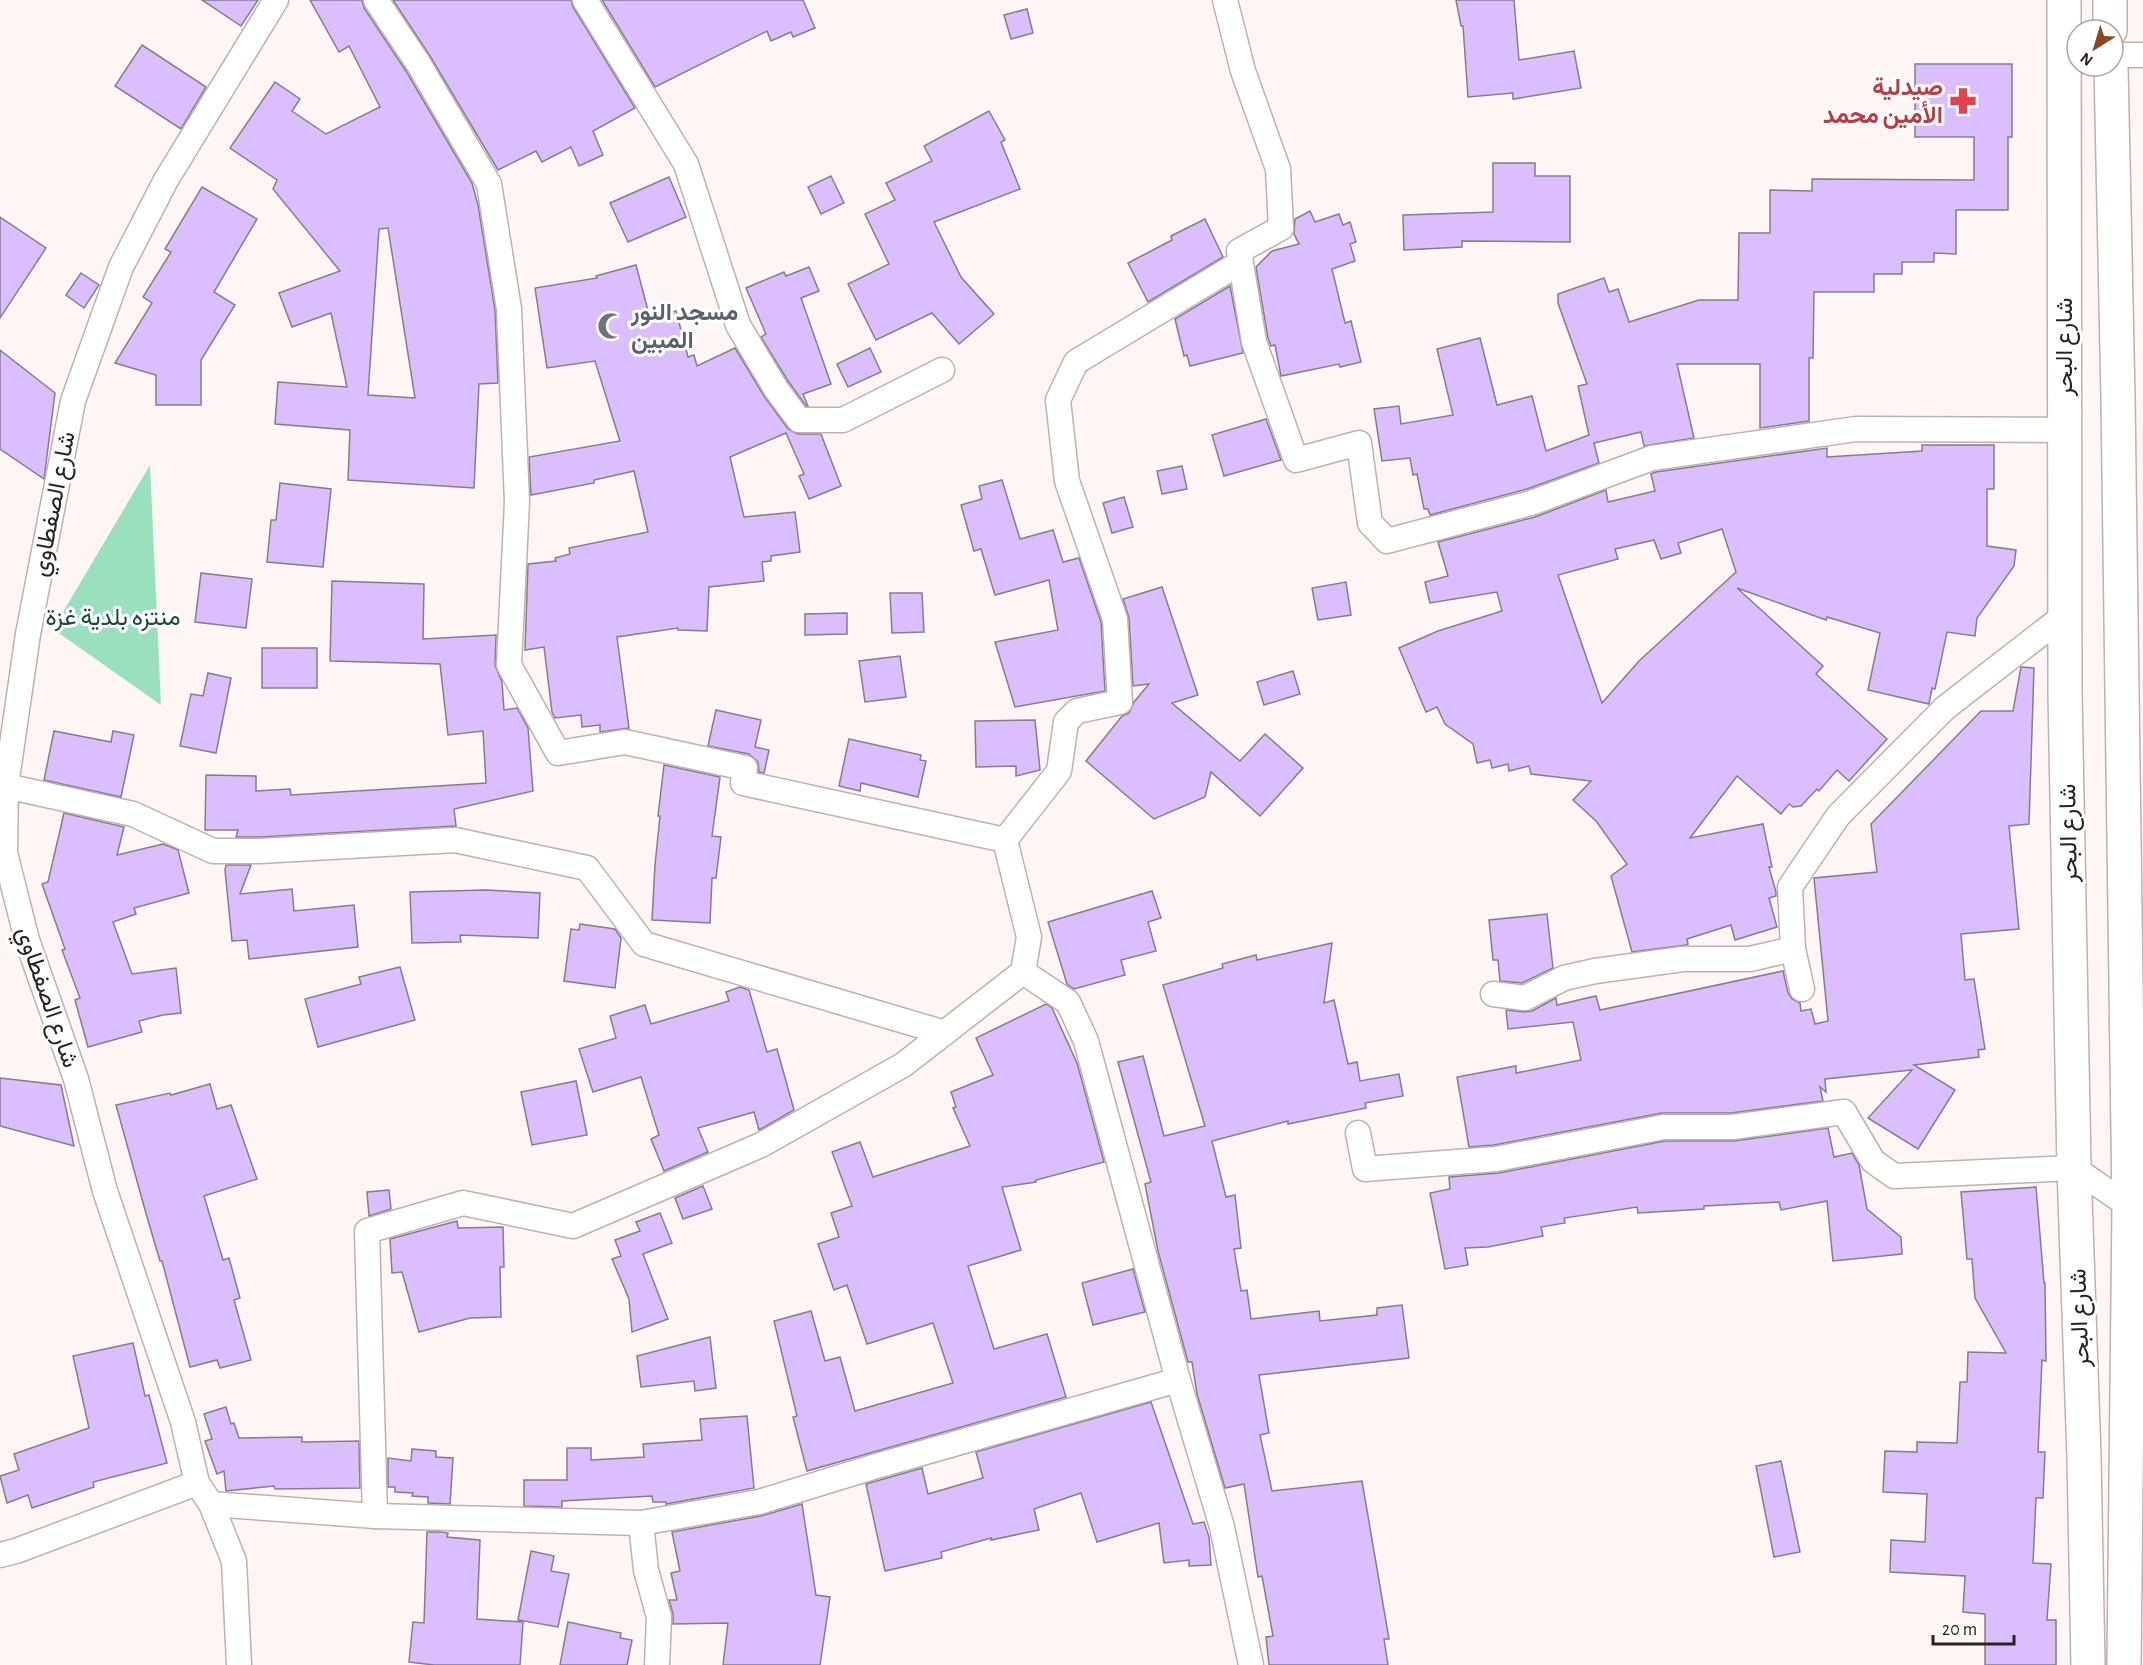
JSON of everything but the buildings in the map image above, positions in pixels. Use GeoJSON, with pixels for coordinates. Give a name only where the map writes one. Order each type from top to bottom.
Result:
{"type":"FeatureCollection","features":[{"type":"Feature","properties":{"kind":"main road","name":"شارع البحر"},"geometry":{"type":"LineString","coordinates":[[2064,0],[2065,615],[2074,1168],[2084,1457],[2088,1665]]}},
{"type":"Feature","properties":{"kind":"main road"},"geometry":{"type":"LineString","coordinates":[[2110,0],[2110,18]]}},
{"type":"Feature","properties":{"kind":"main road","name":"شارع البحر"},"geometry":{"type":"LineString","coordinates":[[2111,78],[2136,1209],[2124,1665]]}},
{"type":"Feature","properties":{"kind":"street","name":"شارع الصفطاوي"},"geometry":{"type":"LineString","coordinates":[[238,1665],[234,1561],[212,1504],[197,1483],[183,1422],[105,1191],[76,1079],[27,940],[2,852],[6,786],[28,634],[73,401],[121,267],[166,180],[276,0]]}},
{"type":"Feature","properties":{"kind":"street"},"geometry":{"type":"LineString","coordinates":[[376,0],[418,63],[489,184],[509,309],[517,502],[509,665],[558,753],[625,742],[745,768],[743,783],[1005,840]]}},
{"type":"Feature","properties":{"kind":"street"},"geometry":{"type":"LineString","coordinates":[[585,0],[686,164],[738,325],[776,389],[799,420],[843,420],[942,370]]}},
{"type":"Feature","properties":{"kind":"street"},"geometry":{"type":"LineString","coordinates":[[1225,0],[1243,70],[1278,169],[1281,228],[1239,251],[1254,342],[1296,460],[1359,443],[1370,523],[1387,541],[1531,503],[1652,458],[1856,429],[2065,430]]}},
{"type":"Feature","properties":{"kind":"street"},"geometry":{"type":"LineString","coordinates":[[2125,56],[2143,56]]}},
{"type":"Feature","properties":{"kind":"street"},"geometry":{"type":"LineString","coordinates":[[1005,840],[1059,771],[1066,722],[1077,711],[1120,702],[1115,619],[1067,480],[1058,400],[1076,362],[1240,263]]}},
{"type":"Feature","properties":{"kind":"street"},"geometry":{"type":"LineString","coordinates":[[1802,989],[1793,949],[1790,887],[1838,816],[1945,708],[2065,615]]}},
{"type":"Feature","properties":{"kind":"street"},"geometry":{"type":"LineString","coordinates":[[6,786],[133,814],[213,851],[260,851],[455,840],[587,868],[644,944],[945,1033]]}},
{"type":"Feature","properties":{"kind":"street"},"geometry":{"type":"LineString","coordinates":[[375,1516],[367,1230],[463,1203],[573,1226],[761,1145],[903,1065],[1023,972],[1029,937],[1005,840]]}},
{"type":"Feature","properties":{"kind":"street"},"geometry":{"type":"LineString","coordinates":[[1493,994],[1525,998],[1564,978],[1594,971],[1683,959],[1750,958],[1793,949]]}},
{"type":"Feature","properties":{"kind":"street"},"geometry":{"type":"LineString","coordinates":[[1023,972],[1068,1002],[1086,1041],[1178,1380],[1222,1527],[1251,1665]]}},
{"type":"Feature","properties":{"kind":"street"},"geometry":{"type":"LineString","coordinates":[[1358,1133],[1365,1169],[1496,1159],[1664,1127],[1732,1127],[1844,1112],[1873,1161],[1894,1176],[2074,1168],[2136,1209]]}},
{"type":"Feature","properties":{"kind":"street"},"geometry":{"type":"LineString","coordinates":[[212,1504],[375,1516],[641,1523],[759,1502],[1178,1380]]}},
{"type":"Feature","properties":{"kind":"street"},"geometry":{"type":"LineString","coordinates":[[0,1556],[197,1483]]}},
{"type":"Feature","properties":{"kind":"street"},"geometry":{"type":"LineString","coordinates":[[641,1523],[646,1570],[659,1617],[657,1665]]}},
{"type":"Feature","properties":{"kind":"green space","name":"منتزه بلدية غزة"},"geometry":{"type":"Polygon","coordinates":[[[150,465],[161,705],[53,629],[150,465]]]}},
{"type":"Feature","properties":{"kind":"place","name":"صيدلية الأمين محمد"},"geometry":{"type":"Point","coordinates":[1963,101]}},
{"type":"Feature","properties":{"kind":"place","name":"مسجد النور المبين"},"geometry":{"type":"Point","coordinates":[611,326]}}]}
